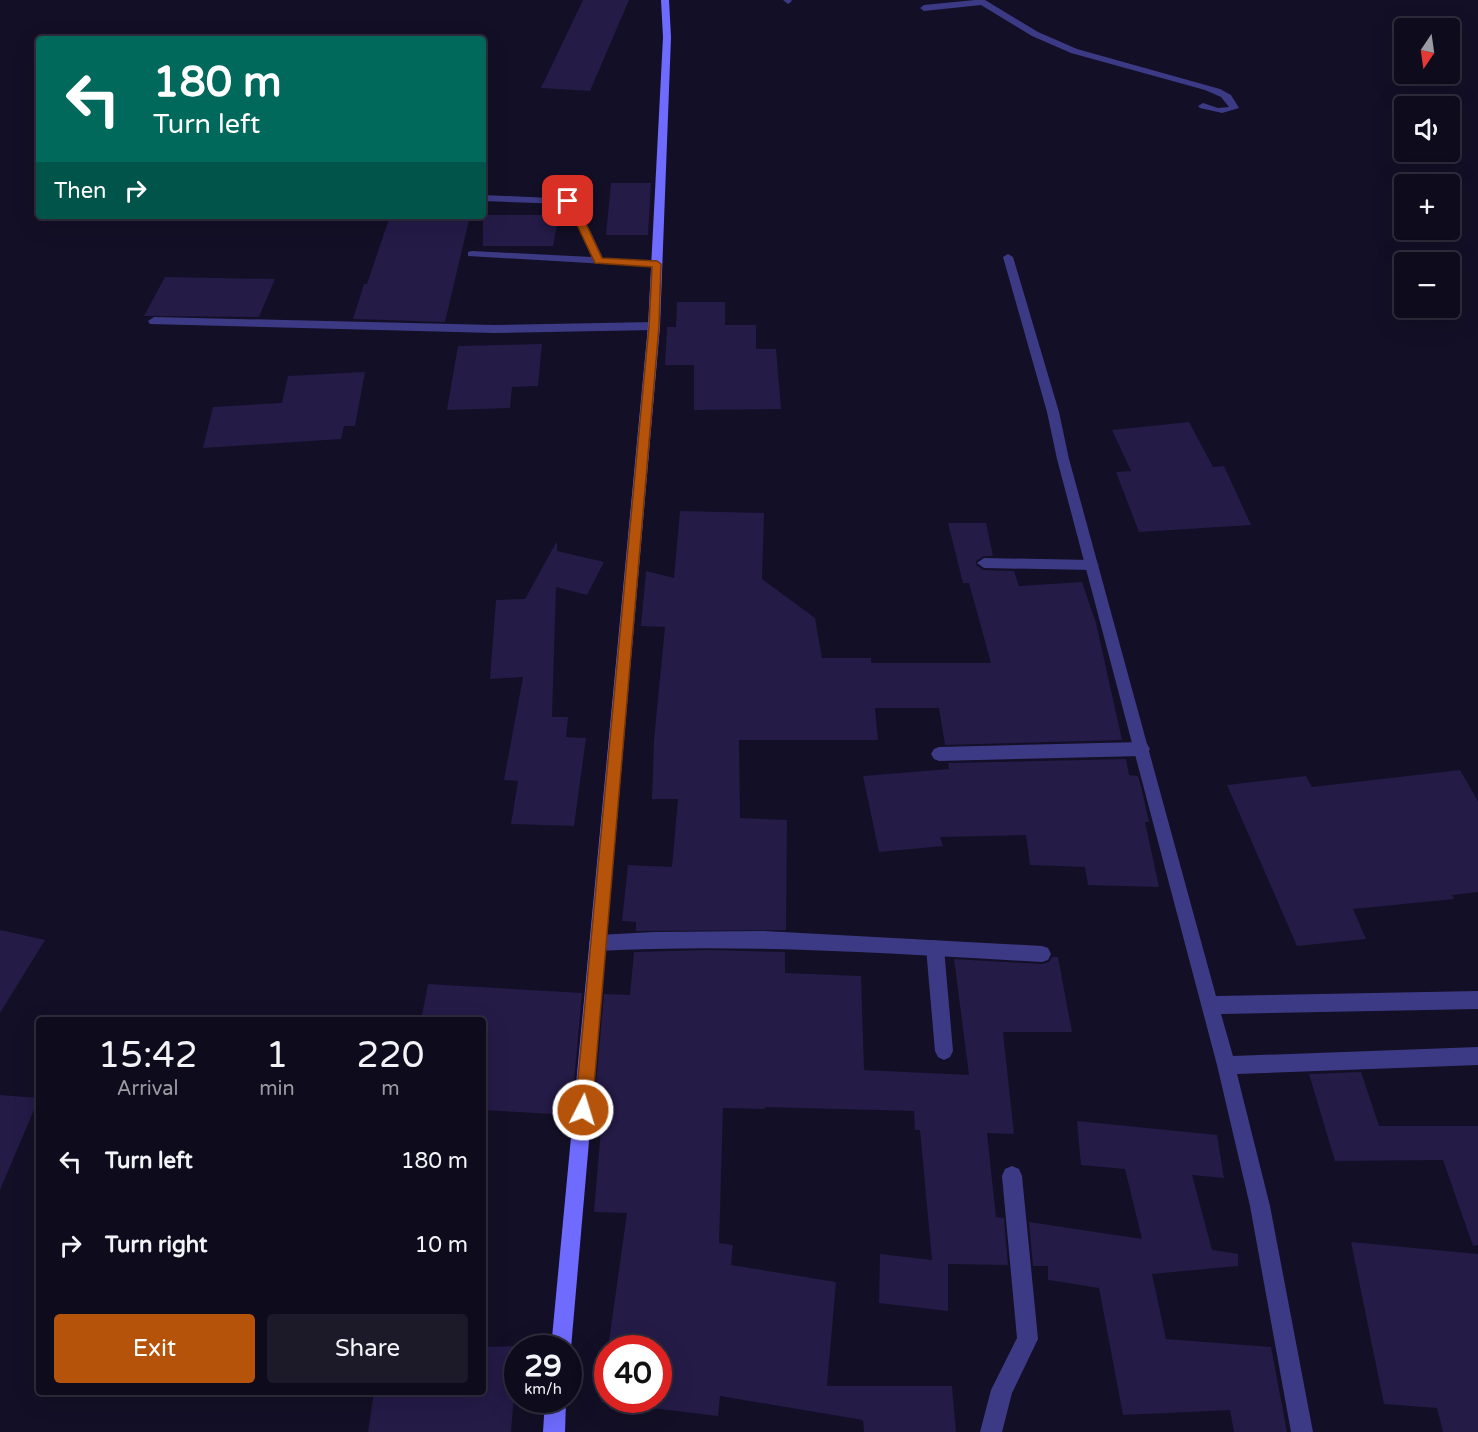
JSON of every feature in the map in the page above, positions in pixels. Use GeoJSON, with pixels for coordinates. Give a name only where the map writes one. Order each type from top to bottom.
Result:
{"type":"FeatureCollection","features":[{"type":"Feature","properties":{"kind":"street"},"geometry":{"type":"LineString","coordinates":[[562,1335],[654,326],[667,37],[665,0]]}},
{"type":"Feature","properties":{"kind":"street"},"geometry":{"type":"LineString","coordinates":[[924,8],[980,1],[1035,34],[1074,51],[1209,88],[1225,95],[1233,103],[1234,108],[1228,111],[1216,111],[1203,106]]}},
{"type":"Feature","properties":{"kind":"street"},"geometry":{"type":"LineString","coordinates":[[486,198],[568,201],[575,209],[599,261]]}},
{"type":"Feature","properties":{"kind":"street"},"geometry":{"type":"LineString","coordinates":[[472,254],[657,264]]}},
{"type":"Feature","properties":{"kind":"street"},"geometry":{"type":"LineString","coordinates":[[1008,257],[1053,412],[1063,459],[1211,1005],[1260,1206],[1302,1432]]}},
{"type":"Feature","properties":{"kind":"street"},"geometry":{"type":"LineString","coordinates":[[154,321],[494,329],[654,326]]}},
{"type":"Feature","properties":{"kind":"street"},"geometry":{"type":"LineString","coordinates":[[984,564],[1092,565]]}},
{"type":"Feature","properties":{"kind":"street"},"geometry":{"type":"LineString","coordinates":[[939,754],[1142,749]]}},
{"type":"Feature","properties":{"kind":"street"},"geometry":{"type":"LineString","coordinates":[[598,943],[663,938],[729,937],[1042,954]]}},
{"type":"Feature","properties":{"kind":"street"},"geometry":{"type":"LineString","coordinates":[[935,948],[944,1051]]}},
{"type":"Feature","properties":{"kind":"street"},"geometry":{"type":"LineString","coordinates":[[1211,1005],[1478,1000]]}},
{"type":"Feature","properties":{"kind":"street"},"geometry":{"type":"LineString","coordinates":[[1226,1065],[1478,1056]]}},
{"type":"Feature","properties":{"kind":"street"},"geometry":{"type":"LineString","coordinates":[[991,1432],[1002,1390],[1028,1339],[1012,1176]]}},
{"type":"Feature","properties":{"kind":"street"},"geometry":{"type":"LineString","coordinates":[[554,1432],[555,1413]]}},
{"type":"Feature","properties":{"kind":"building"},"geometry":{"type":"Polygon","coordinates":[[[583,0],[629,0],[590,91],[541,88],[583,0]]]}},
{"type":"Feature","properties":{"kind":"building"},"geometry":{"type":"Polygon","coordinates":[[[611,183],[651,183],[648,235],[606,235],[611,183]]]}},
{"type":"Feature","properties":{"kind":"building"},"geometry":{"type":"Polygon","coordinates":[[[486,215],[559,215],[553,246],[483,246],[483,219],[486,219],[486,215]]]}},
{"type":"Feature","properties":{"kind":"building"},"geometry":{"type":"Polygon","coordinates":[[[389,219],[469,219],[445,322],[353,319],[364,284],[367,284],[389,219]]]}},
{"type":"Feature","properties":{"kind":"building"},"geometry":{"type":"Polygon","coordinates":[[[165,277],[275,279],[259,317],[144,316],[165,277]]]}},
{"type":"Feature","properties":{"kind":"building"},"geometry":{"type":"Polygon","coordinates":[[[677,302],[725,302],[725,325],[756,325],[756,349],[776,349],[781,409],[694,410],[694,365],[665,365],[667,327],[676,327],[677,302]]]}},
{"type":"Feature","properties":{"kind":"building"},"geometry":{"type":"Polygon","coordinates":[[[542,344],[538,386],[512,387],[510,408],[447,410],[458,346],[542,344]]]}},
{"type":"Feature","properties":{"kind":"building"},"geometry":{"type":"Polygon","coordinates":[[[365,372],[355,426],[344,426],[341,439],[203,448],[213,407],[282,403],[288,376],[365,372]]]}},
{"type":"Feature","properties":{"kind":"building"},"geometry":{"type":"Polygon","coordinates":[[[1189,422],[1213,467],[1224,466],[1251,525],[1139,532],[1116,472],[1131,471],[1112,430],[1189,422]]]}},
{"type":"Feature","properties":{"kind":"building"},"geometry":{"type":"Polygon","coordinates":[[[680,511],[764,513],[762,579],[815,618],[822,658],[871,658],[871,663],[991,663],[969,583],[963,583],[948,523],[986,523],[993,556],[984,556],[976,561],[976,565],[983,570],[1014,571],[1019,586],[1082,582],[1096,623],[1122,740],[945,745],[939,708],[875,708],[878,740],[739,740],[740,818],[787,820],[786,930],[636,931],[636,922],[622,921],[628,865],[672,867],[678,799],[652,799],[654,740],[665,627],[641,626],[646,571],[674,578],[680,511]]]}},
{"type":"Feature","properties":{"kind":"building"},"geometry":{"type":"Polygon","coordinates":[[[557,541],[557,551],[604,562],[587,595],[556,587],[552,717],[568,717],[566,737],[586,738],[574,826],[511,824],[518,781],[504,780],[523,677],[490,679],[496,600],[525,599],[557,541]]]}},
{"type":"Feature","properties":{"kind":"building"},"geometry":{"type":"Polygon","coordinates":[[[1126,759],[1129,775],[1138,776],[1141,786],[1149,822],[1145,822],[1159,887],[1088,885],[1085,867],[1030,865],[1026,835],[940,837],[943,846],[879,852],[863,776],[949,769],[948,763],[1126,759]]]}},
{"type":"Feature","properties":{"kind":"building"},"geometry":{"type":"Polygon","coordinates":[[[1460,770],[1478,801],[1478,892],[1452,895],[1454,899],[1353,909],[1366,939],[1297,946],[1227,785],[1306,776],[1312,787],[1460,770]]]}},
{"type":"Feature","properties":{"kind":"building"},"geometry":{"type":"Polygon","coordinates":[[[0,930],[45,940],[0,1013],[0,930]]]}},
{"type":"Feature","properties":{"kind":"building"},"geometry":{"type":"Polygon","coordinates":[[[709,950],[785,952],[785,973],[861,976],[864,1070],[969,1075],[954,959],[1042,964],[1049,962],[1052,957],[1058,957],[1072,1032],[1003,1032],[1014,1134],[987,1133],[996,1217],[1004,1218],[1008,1265],[948,1264],[948,1311],[879,1303],[880,1254],[932,1260],[920,1130],[915,1130],[914,1111],[723,1108],[719,1243],[733,1245],[731,1265],[836,1282],[827,1386],[952,1386],[956,1432],[864,1432],[863,1420],[720,1396],[718,1416],[672,1410],[672,1335],[610,1335],[627,1213],[594,1212],[602,1117],[593,1116],[604,994],[630,995],[634,952],[709,950]]]}},
{"type":"Feature","properties":{"kind":"building"},"geometry":{"type":"Polygon","coordinates":[[[428,984],[582,993],[571,1115],[486,1110],[486,1017],[422,1017],[428,984]]]}},
{"type":"Feature","properties":{"kind":"building"},"geometry":{"type":"Polygon","coordinates":[[[1361,1072],[1379,1126],[1478,1126],[1478,1245],[1473,1246],[1443,1160],[1335,1161],[1309,1074],[1361,1072]]]}},
{"type":"Feature","properties":{"kind":"building"},"geometry":{"type":"Polygon","coordinates":[[[0,1095],[36,1098],[36,1105],[0,1190],[0,1095]]]}},
{"type":"Feature","properties":{"kind":"building"},"geometry":{"type":"Polygon","coordinates":[[[1077,1121],[1217,1135],[1224,1178],[1192,1175],[1212,1250],[1238,1254],[1238,1266],[1152,1274],[1166,1339],[1271,1347],[1287,1432],[1234,1432],[1230,1410],[1123,1415],[1099,1288],[1048,1280],[1048,1266],[1033,1266],[1029,1222],[1142,1239],[1125,1169],[1081,1165],[1077,1121]]]}},
{"type":"Feature","properties":{"kind":"building"},"geometry":{"type":"Polygon","coordinates":[[[1351,1242],[1478,1254],[1478,1432],[1443,1432],[1437,1408],[1384,1404],[1351,1242]]]}},
{"type":"Feature","properties":{"kind":"building"},"geometry":{"type":"Polygon","coordinates":[[[504,1346],[504,1413],[513,1413],[511,1432],[368,1432],[374,1395],[486,1395],[486,1347],[504,1346]]]}},
{"type":"Feature","properties":{"kind":"route"},"geometry":{"type":"LineString","coordinates":[[568,201],[575,209],[599,261],[657,264],[654,326],[583,1110]]}}]}
